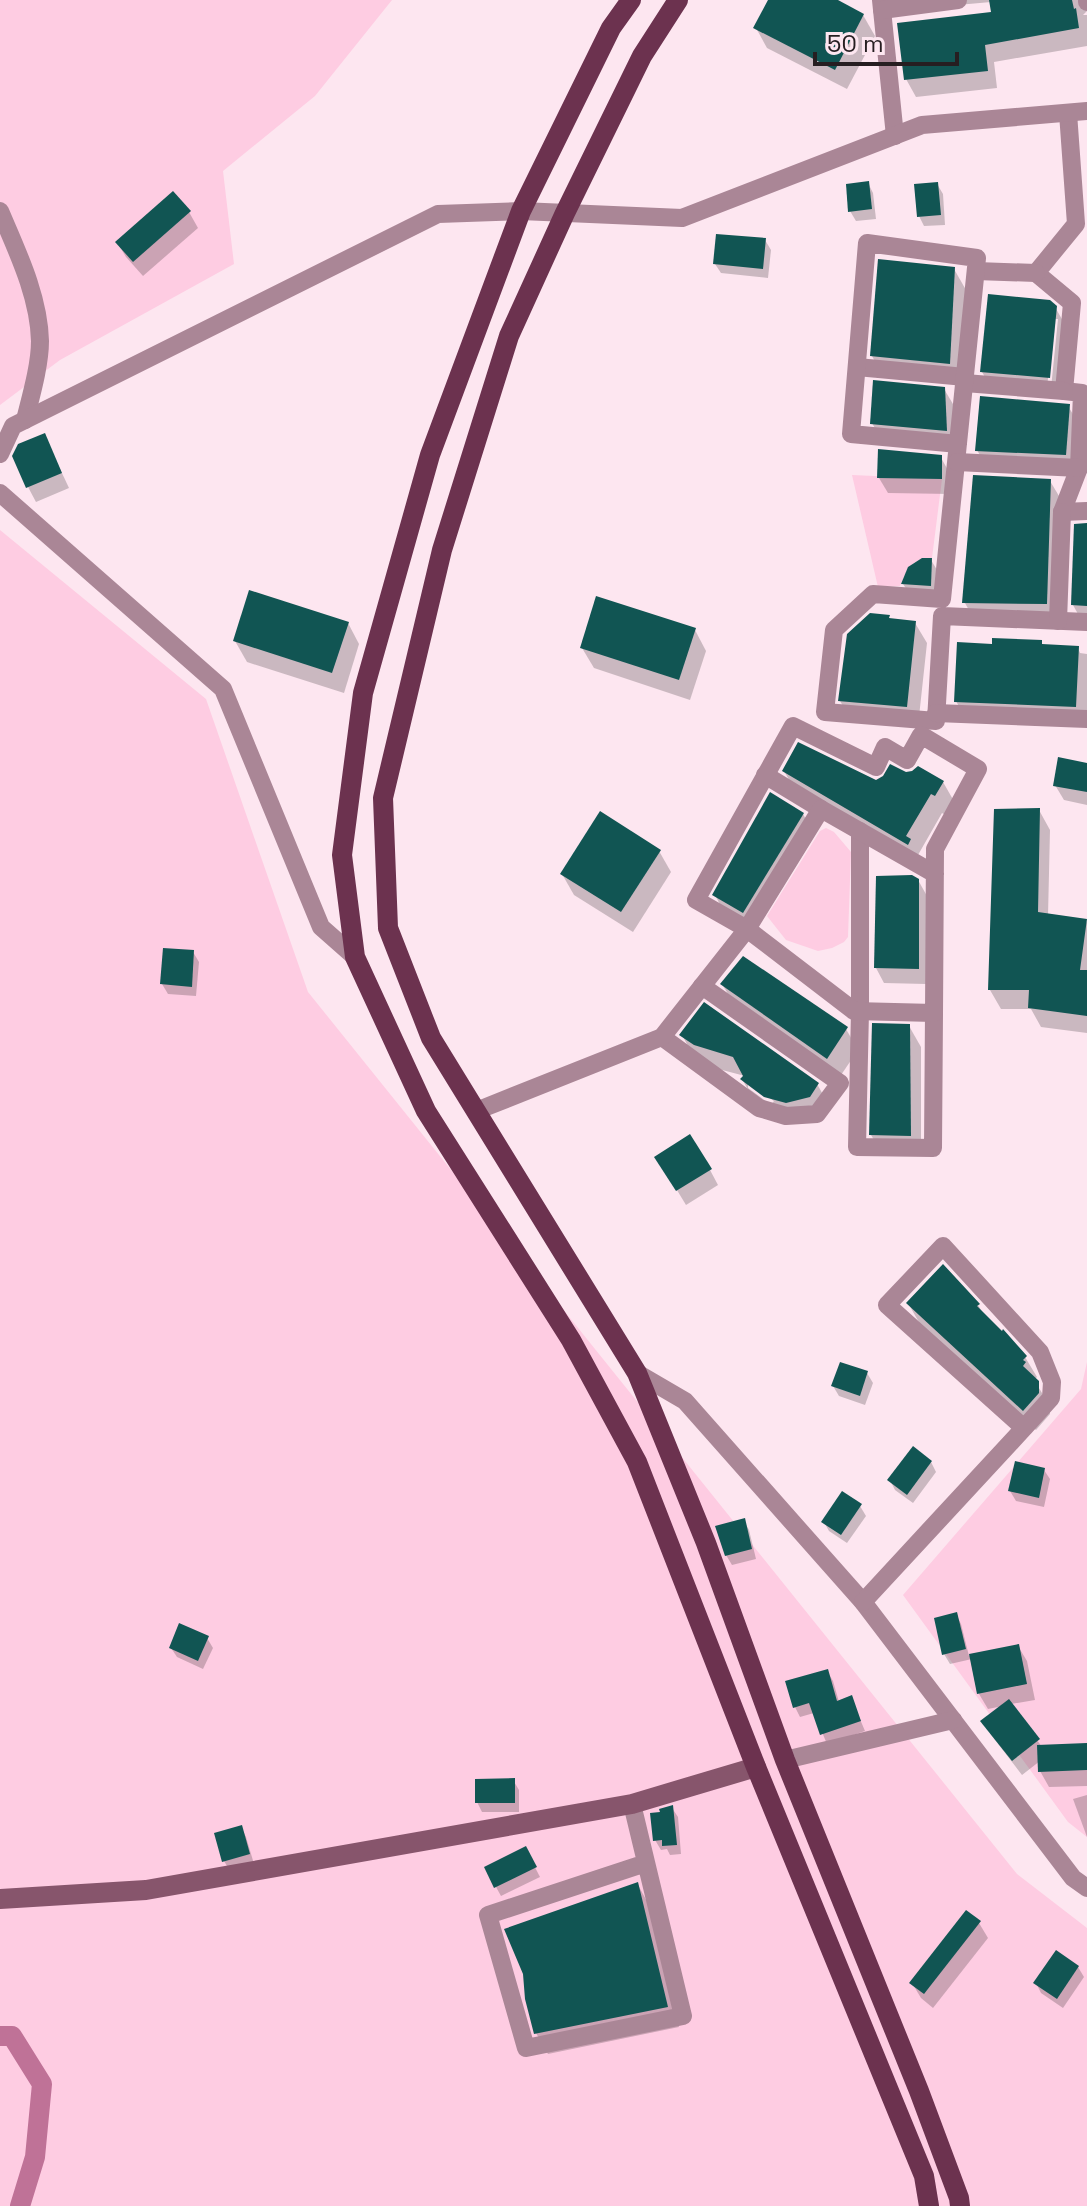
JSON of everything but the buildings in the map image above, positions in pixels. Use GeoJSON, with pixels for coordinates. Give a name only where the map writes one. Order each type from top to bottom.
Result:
{"type":"FeatureCollection","features":[{"type":"Feature","properties":{"kind":"main road"},"geometry":{"type":"LineString","coordinates":[[631,0],[611,28],[521,211],[430,455],[363,693],[342,855],[355,957],[426,1111],[571,1340],[637,1462],[756,1767],[924,2176],[929,2206]]}},
{"type":"Feature","properties":{"kind":"main road"},"geometry":{"type":"LineString","coordinates":[[678,0],[642,56],[509,336],[447,534],[383,798],[388,928],[431,1038],[637,1373],[706,1543],[785,1760],[919,2091],[960,2206]]}},
{"type":"Feature","properties":{"kind":"street"},"geometry":{"type":"LineString","coordinates":[[895,136],[880,3],[958,0]]}},
{"type":"Feature","properties":{"kind":"street"},"geometry":{"type":"LineString","coordinates":[[0,454],[13,426],[438,214],[521,211],[682,218],[922,125],[1087,111]]}},
{"type":"Feature","properties":{"kind":"street"},"geometry":{"type":"LineString","coordinates":[[1036,273],[1076,224],[1068,113]]}},
{"type":"Feature","properties":{"kind":"street"},"geometry":{"type":"LineString","coordinates":[[0,211],[34,303],[40,342],[25,420]]}},
{"type":"Feature","properties":{"kind":"street"},"geometry":{"type":"LineString","coordinates":[[1079,468],[958,453],[851,434],[867,243],[977,258],[958,453],[942,608],[936,721],[825,712],[834,630],[873,594],[942,608],[1087,622]]}},
{"type":"Feature","properties":{"kind":"street"},"geometry":{"type":"LineString","coordinates":[[976,271],[1036,273],[1072,303],[1064,391]]}},
{"type":"Feature","properties":{"kind":"street"},"geometry":{"type":"LineString","coordinates":[[857,367],[1082,393],[1079,468],[1062,512],[1058,621]]}},
{"type":"Feature","properties":{"kind":"street"},"geometry":{"type":"LineString","coordinates":[[0,493],[223,689],[321,927],[355,957]]}},
{"type":"Feature","properties":{"kind":"street"},"geometry":{"type":"LineString","coordinates":[[1062,512],[1087,511]]}},
{"type":"Feature","properties":{"kind":"street"},"geometry":{"type":"LineString","coordinates":[[936,713],[1087,719]]}},
{"type":"Feature","properties":{"kind":"street"},"geometry":{"type":"LineString","coordinates":[[860,831],[860,1011],[849,1083],[857,1147],[933,1148],[934,1013],[935,874],[935,849],[978,769],[921,735],[907,760],[885,747],[876,767],[793,726],[696,900],[747,929],[854,1011],[860,1011],[934,1013]]}},
{"type":"Feature","properties":{"kind":"street"},"geometry":{"type":"LineString","coordinates":[[765,775],[935,874]]}},
{"type":"Feature","properties":{"kind":"street"},"geometry":{"type":"LineString","coordinates":[[476,1111],[662,1037],[747,929],[821,809]]}},
{"type":"Feature","properties":{"kind":"street"},"geometry":{"type":"LineString","coordinates":[[702,986],[849,1083]]}},
{"type":"Feature","properties":{"kind":"street"},"geometry":{"type":"LineString","coordinates":[[662,1037],[759,1108],[786,1116],[817,1114],[849,1083]]}},
{"type":"Feature","properties":{"kind":"street"},"geometry":{"type":"LineString","coordinates":[[863,1602],[1024,1428],[1051,1398],[1052,1382],[1040,1352],[943,1246],[887,1305],[1024,1428]]}},
{"type":"Feature","properties":{"kind":"street"},"geometry":{"type":"LineString","coordinates":[[637,1373],[685,1401],[863,1602],[1073,1878],[1087,1888]]}},
{"type":"Feature","properties":{"kind":"street"},"geometry":{"type":"LineString","coordinates":[[785,1760],[953,1720]]}},
{"type":"Feature","properties":{"kind":"street"},"geometry":{"type":"LineString","coordinates":[[0,1899],[146,1890],[632,1804],[756,1767]]}},
{"type":"Feature","properties":{"kind":"street"},"geometry":{"type":"LineString","coordinates":[[632,1804],[683,2016],[526,2048],[488,1915],[646,1863]]}},
{"type":"Feature","properties":{"kind":"shaded area"},"geometry":{"type":"Polygon","coordinates":[[[0,0],[392,0],[315,96],[223,171],[234,264],[60,360],[0,405],[0,0]]]}},
{"type":"Feature","properties":{"kind":"shaded area"},"geometry":{"type":"Polygon","coordinates":[[[852,475],[942,479],[932,558],[920,560],[911,566],[900,586],[878,587],[852,475]]]}},
{"type":"Feature","properties":{"kind":"shaded area"},"geometry":{"type":"Polygon","coordinates":[[[0,530],[206,699],[308,992],[1017,1874],[1087,1928],[1087,2206],[0,2206],[0,530]]]}},
{"type":"Feature","properties":{"kind":"shaded area"},"geometry":{"type":"Polygon","coordinates":[[[826,828],[834,832],[851,852],[848,937],[832,948],[818,951],[786,940],[767,916],[820,831],[826,828]]]}},
{"type":"Feature","properties":{"kind":"shaded area"},"geometry":{"type":"Polygon","coordinates":[[[1087,1362],[1087,1837],[1068,1822],[903,1595],[1081,1389],[1087,1362]]]}},
{"type":"Feature","properties":{"kind":"waterway"},"geometry":{"type":"LineString","coordinates":[[0,2036],[12,2036],[42,2084],[35,2157],[20,2206]]}}]}
